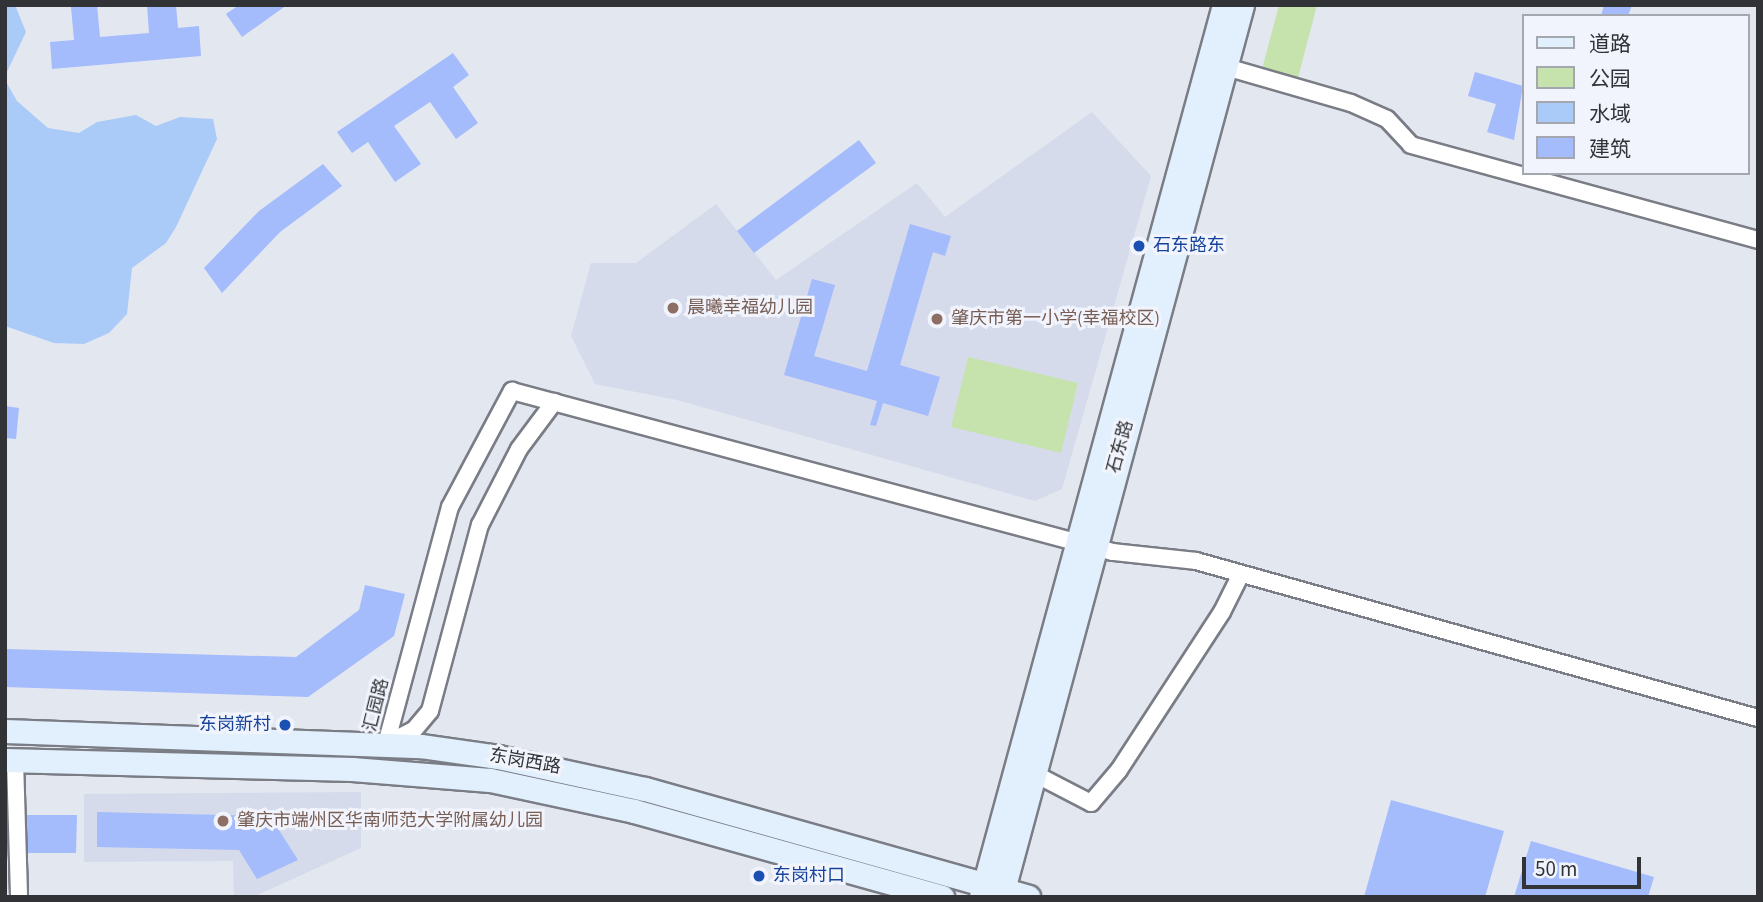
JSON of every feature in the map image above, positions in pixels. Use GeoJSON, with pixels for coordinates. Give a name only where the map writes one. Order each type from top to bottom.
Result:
{"type":"FeatureCollection","features":[{"type":"Feature","properties":{"kind":"main road","name":"石东路"},"geometry":{"type":"LineString","coordinates":[[993,892],[1035,774],[1086,545],[1226,67],[1224,6]]}},
{"type":"Feature","properties":{"kind":"main road","name":"石东路"},"geometry":{"type":"LineString","coordinates":[[993,892],[1086,545],[1224,6]]}},
{"type":"Feature","properties":{"kind":"main road","name":"东岗西路"},"geometry":{"type":"LineString","coordinates":[[5,731],[386,744],[569,770],[993,892],[1028,897]]}},
{"type":"Feature","properties":{"kind":"main road","name":"东岗西路"},"geometry":{"type":"LineString","coordinates":[[10,760],[352,769],[489,780],[634,811],[942,897]]}},
{"type":"Feature","properties":{"kind":"street"},"geometry":{"type":"LineString","coordinates":[[1226,67],[1351,103],[1387,119],[1411,145],[1758,240]]}},
{"type":"Feature","properties":{"kind":"street","name":"汇园路"},"geometry":{"type":"LineString","coordinates":[[512,391],[554,402],[519,449],[480,525],[430,711],[414,730],[386,744],[450,507],[512,391]]}},
{"type":"Feature","properties":{"kind":"street"},"geometry":{"type":"LineString","coordinates":[[554,402],[1086,545],[1241,574],[1758,718]]}},
{"type":"Feature","properties":{"kind":"street"},"geometry":{"type":"LineString","coordinates":[[1035,774],[1091,803],[1119,770],[1222,612],[1241,574]]}},
{"type":"Feature","properties":{"kind":"street"},"geometry":{"type":"LineString","coordinates":[[10,760],[19,897]]}},
{"type":"Feature","properties":{"kind":"shaded area","name":"肇庆市第一小学(幸福校区)"},"geometry":{"type":"Polygon","coordinates":[[[1092,112],[1151,176],[1062,489],[1035,501],[677,400],[595,384],[571,336],[591,263],[636,263],[716,204],[776,280],[917,183],[945,217],[1092,112]]]}},
{"type":"Feature","properties":{"kind":"shaded area","name":"肇庆市端州区华南师范大学附属幼儿园"},"geometry":{"type":"Polygon","coordinates":[[[361,792],[361,848],[253,897],[234,897],[233,861],[84,862],[84,794],[361,792]]]}},
{"type":"Feature","properties":{"kind":"green space"},"geometry":{"type":"Polygon","coordinates":[[[1279,5],[1317,5],[1298,78],[1262,69],[1279,5]]]}},
{"type":"Feature","properties":{"kind":"green space"},"geometry":{"type":"Polygon","coordinates":[[[968,357],[1078,383],[1061,453],[951,427],[968,357]]]}},
{"type":"Feature","properties":{"kind":"water"},"geometry":{"type":"Polygon","coordinates":[[[5,5],[15,5],[26,32],[5,76],[5,5]]]}},
{"type":"Feature","properties":{"kind":"water"},"geometry":{"type":"Polygon","coordinates":[[[5,80],[17,101],[48,128],[79,133],[97,122],[136,115],[156,126],[180,117],[213,119],[217,139],[176,227],[166,243],[132,268],[127,314],[109,333],[84,344],[54,343],[5,326],[5,80]]]}},
{"type":"Feature","properties":{"kind":"building"},"geometry":{"type":"Polygon","coordinates":[[[97,5],[100,37],[149,33],[147,5],[176,5],[178,28],[199,26],[201,56],[52,69],[50,42],[74,40],[71,7],[97,5]]]}},
{"type":"Feature","properties":{"kind":"building"},"geometry":{"type":"Polygon","coordinates":[[[239,5],[287,5],[242,37],[226,14],[239,5]]]}},
{"type":"Feature","properties":{"kind":"building"},"geometry":{"type":"Polygon","coordinates":[[[1604,5],[1632,5],[1629,14],[1602,14],[1604,5]]]}},
{"type":"Feature","properties":{"kind":"building"},"geometry":{"type":"Polygon","coordinates":[[[453,53],[469,75],[453,87],[478,123],[456,139],[430,102],[394,126],[421,164],[395,182],[368,142],[352,153],[337,132],[453,53]]]}},
{"type":"Feature","properties":{"kind":"building"},"geometry":{"type":"Polygon","coordinates":[[[1475,72],[1522,86],[1514,140],[1487,132],[1496,104],[1468,96],[1475,72]]]}},
{"type":"Feature","properties":{"kind":"building"},"geometry":{"type":"Polygon","coordinates":[[[859,140],[876,163],[754,253],[737,231],[859,140]]]}},
{"type":"Feature","properties":{"kind":"building"},"geometry":{"type":"Polygon","coordinates":[[[323,164],[342,186],[280,232],[222,293],[204,268],[259,211],[323,164]]]}},
{"type":"Feature","properties":{"kind":"building"},"geometry":{"type":"Polygon","coordinates":[[[910,224],[951,236],[945,256],[933,252],[900,365],[940,377],[928,416],[883,403],[876,426],[870,425],[877,401],[784,375],[812,279],[835,285],[814,356],[867,371],[910,224]]]}},
{"type":"Feature","properties":{"kind":"building"},"geometry":{"type":"Polygon","coordinates":[[[5,406],[19,408],[16,439],[5,438],[5,406]]]}},
{"type":"Feature","properties":{"kind":"building"},"geometry":{"type":"Polygon","coordinates":[[[365,585],[405,594],[394,636],[308,697],[5,687],[5,649],[296,657],[359,610],[365,585]]]}},
{"type":"Feature","properties":{"kind":"building"},"geometry":{"type":"Polygon","coordinates":[[[1391,800],[1504,831],[1485,897],[1364,897],[1391,800]]]}},
{"type":"Feature","properties":{"kind":"building"},"geometry":{"type":"Polygon","coordinates":[[[97,812],[270,816],[298,860],[257,879],[239,850],[97,847],[97,812]]]}},
{"type":"Feature","properties":{"kind":"building"},"geometry":{"type":"Polygon","coordinates":[[[27,815],[77,815],[76,853],[27,853],[27,815]]]}},
{"type":"Feature","properties":{"kind":"building"},"geometry":{"type":"Polygon","coordinates":[[[1531,841],[1654,877],[1648,897],[1514,897],[1531,841]]]}},
{"type":"Feature","properties":{"kind":"place","name":"石东路东"},"geometry":{"type":"Point","coordinates":[1139,246]}},
{"type":"Feature","properties":{"kind":"place","name":"晨曦幸福幼儿园"},"geometry":{"type":"Point","coordinates":[673,308]}},
{"type":"Feature","properties":{"kind":"place","name":"肇庆市第一小学(幸福校区)"},"geometry":{"type":"Point","coordinates":[937,319]}},
{"type":"Feature","properties":{"kind":"place","name":"东岗新村"},"geometry":{"type":"Point","coordinates":[285,725]}},
{"type":"Feature","properties":{"kind":"place","name":"肇庆市端州区华南师范大学附属幼儿园"},"geometry":{"type":"Point","coordinates":[223,821]}},
{"type":"Feature","properties":{"kind":"place","name":"东岗村口"},"geometry":{"type":"Point","coordinates":[759,876]}}]}
